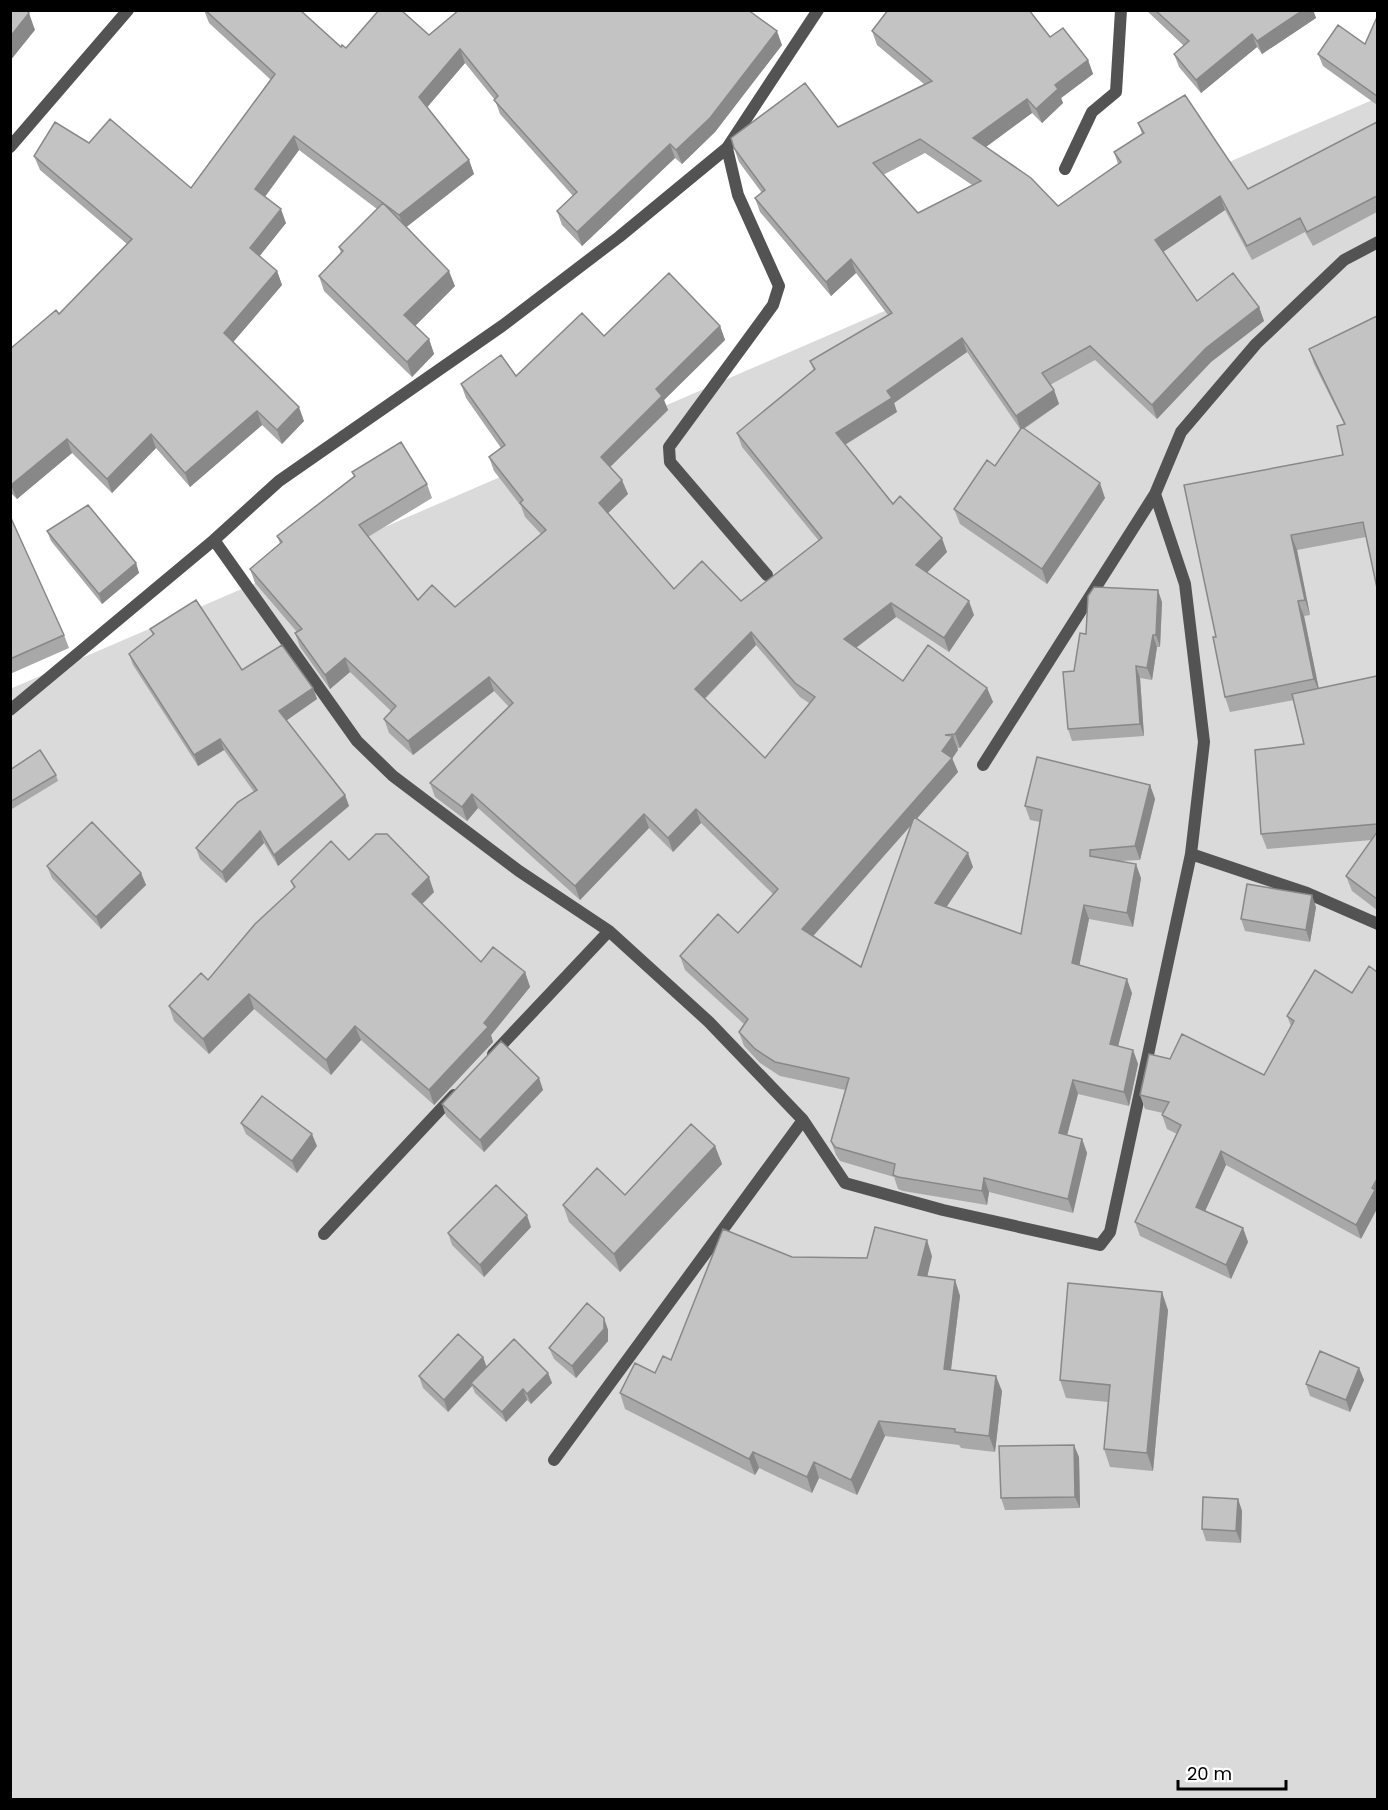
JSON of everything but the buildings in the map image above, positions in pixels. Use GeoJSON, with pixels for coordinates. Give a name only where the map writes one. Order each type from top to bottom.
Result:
{"type":"FeatureCollection","features":[{"type":"Feature","properties":{"kind":"street"},"geometry":{"type":"LineString","coordinates":[[10,147],[128,10]]}},
{"type":"Feature","properties":{"kind":"street"},"geometry":{"type":"LineString","coordinates":[[10,710],[214,540],[279,481],[502,326],[619,237],[727,148],[818,10]]}},
{"type":"Feature","properties":{"kind":"street"},"geometry":{"type":"LineString","coordinates":[[1065,169],[1092,112],[1116,92],[1121,10]]}},
{"type":"Feature","properties":{"kind":"street"},"geometry":{"type":"LineString","coordinates":[[727,148],[738,195],[779,286],[773,305],[669,447],[670,462],[767,575]]}},
{"type":"Feature","properties":{"kind":"street"},"geometry":{"type":"LineString","coordinates":[[983,765],[1155,494],[1181,432],[1256,344],[1344,260],[1377,242]]}},
{"type":"Feature","properties":{"kind":"street"},"geometry":{"type":"LineString","coordinates":[[214,540],[357,741],[393,776],[501,858],[609,931],[709,1022],[803,1120],[846,1183],[943,1210],[1100,1245],[1110,1232],[1191,854],[1204,742],[1185,584],[1155,494]]}},
{"type":"Feature","properties":{"kind":"street"},"geometry":{"type":"LineString","coordinates":[[1191,854],[1306,893],[1377,924]]}},
{"type":"Feature","properties":{"kind":"street"},"geometry":{"type":"LineString","coordinates":[[487,1061],[609,931]]}},
{"type":"Feature","properties":{"kind":"street"},"geometry":{"type":"LineString","coordinates":[[324,1234],[462,1087]]}},
{"type":"Feature","properties":{"kind":"street"},"geometry":{"type":"LineString","coordinates":[[554,1460],[803,1120]]}},
{"type":"Feature","properties":{"kind":"shaded area"},"geometry":{"type":"Polygon","coordinates":[[[1377,98],[1377,1799],[11,1799],[10,689],[1377,98]]]}}]}
